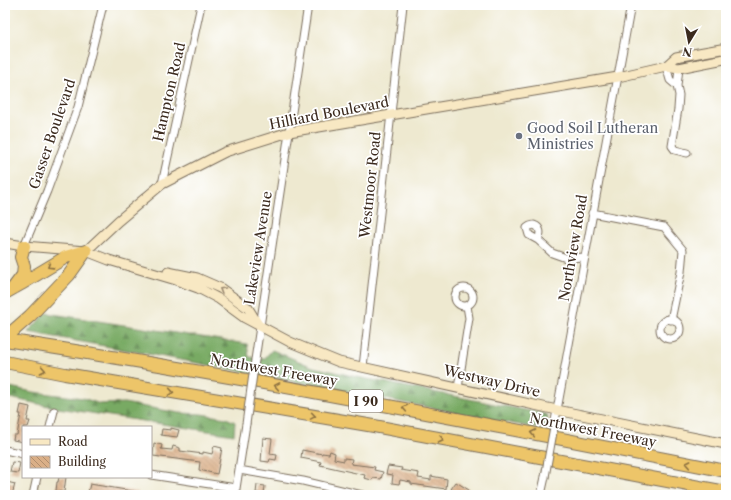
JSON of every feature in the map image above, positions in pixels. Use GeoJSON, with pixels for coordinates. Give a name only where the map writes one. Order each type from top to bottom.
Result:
{"type":"FeatureCollection","features":[{"type":"Feature","properties":{"kind":"highway"},"geometry":{"type":"LineString","coordinates":[[7,292],[15,286],[23,275],[24,266],[21,257],[24,246]]}},
{"type":"Feature","properties":{"kind":"highway"},"geometry":{"type":"LineString","coordinates":[[7,292],[66,257],[86,251]]}},
{"type":"Feature","properties":{"kind":"highway"},"geometry":{"type":"LineString","coordinates":[[5,339],[30,316],[69,275],[86,251]]}},
{"type":"Feature","properties":{"kind":"highway","name":"Northwest Freeway"},"geometry":{"type":"LineString","coordinates":[[5,339],[381,404],[726,471]]}},
{"type":"Feature","properties":{"kind":"highway","name":"I 90"},"geometry":{"type":"LineString","coordinates":[[5,362],[65,374],[374,426],[726,492]]}},
{"type":"Feature","properties":{"kind":"main road","name":"Hilliard Boulevard"},"geometry":{"type":"LineString","coordinates":[[666,66],[676,57],[721,49],[726,50]]}},
{"type":"Feature","properties":{"kind":"main road","name":"Hilliard Boulevard"},"geometry":{"type":"LineString","coordinates":[[86,251],[118,221],[162,184],[225,152],[289,132],[618,77],[666,66],[679,68],[724,59],[726,57]]}},
{"type":"Feature","properties":{"kind":"main road"},"geometry":{"type":"LineString","coordinates":[[5,243],[86,251]]}},
{"type":"Feature","properties":{"kind":"main road","name":"Westway Drive"},"geometry":{"type":"LineString","coordinates":[[86,251],[109,260],[155,273],[198,288],[219,299],[245,318],[259,326],[290,342],[338,362],[557,410],[726,444]]}},
{"type":"Feature","properties":{"kind":"street","name":"Gasser Boulevard"},"geometry":{"type":"LineString","coordinates":[[24,246],[47,191],[78,107],[103,5]]}},
{"type":"Feature","properties":{"kind":"street","name":"Hampton Road"},"geometry":{"type":"LineString","coordinates":[[162,184],[201,5]]}},
{"type":"Feature","properties":{"kind":"street","name":"Lakeview Avenue"},"geometry":{"type":"LineString","coordinates":[[236,492],[259,326],[308,5]]}},
{"type":"Feature","properties":{"kind":"street","name":"Westmoor Road"},"geometry":{"type":"LineString","coordinates":[[363,367],[403,5]]}},
{"type":"Feature","properties":{"kind":"street","name":"Northview Road"},"geometry":{"type":"LineString","coordinates":[[542,495],[631,5]]}},
{"type":"Feature","properties":{"kind":"street"},"geometry":{"type":"LineString","coordinates":[[666,66],[670,80],[677,86]]}},
{"type":"Feature","properties":{"kind":"street"},"geometry":{"type":"LineString","coordinates":[[679,68],[677,86],[678,109],[672,146],[675,150],[687,153]]}},
{"type":"Feature","properties":{"kind":"street"},"geometry":{"type":"LineString","coordinates":[[592,214],[664,227],[683,250],[681,272],[671,320]]}},
{"type":"Feature","properties":{"kind":"street"},"geometry":{"type":"LineString","coordinates":[[538,240],[552,253],[559,256],[566,258],[585,257]]}},
{"type":"Feature","properties":{"kind":"street"},"geometry":{"type":"LineString","coordinates":[[458,388],[469,318],[466,306]]}},
{"type":"Feature","properties":{"kind":"street"},"geometry":{"type":"LineString","coordinates":[[50,426],[54,411]]}},
{"type":"Feature","properties":{"kind":"street"},"geometry":{"type":"LineString","coordinates":[[5,450],[22,454]]}},
{"type":"Feature","properties":{"kind":"street"},"geometry":{"type":"LineString","coordinates":[[239,470],[303,481],[362,495]]}},
{"type":"Feature","properties":{"kind":"street"},"geometry":{"type":"LineString","coordinates":[[152,475],[236,492]]}},
{"type":"Feature","properties":{"kind":"street"},"geometry":{"type":"LineString","coordinates":[[33,495],[37,478]]}},
{"type":"Feature","properties":{"kind":"green space"},"geometry":{"type":"Polygon","coordinates":[[[46,313],[247,344],[249,357],[264,359],[272,350],[313,367],[545,414],[548,416],[546,430],[28,332],[46,313]]]}},
{"type":"Feature","properties":{"kind":"green space"},"geometry":{"type":"Polygon","coordinates":[[[5,386],[33,392],[83,398],[100,404],[124,403],[179,413],[201,414],[226,418],[235,422],[234,435],[58,408],[5,397],[5,386]]]}},
{"type":"Feature","properties":{"kind":"building"},"geometry":{"type":"Polygon","coordinates":[[[21,405],[30,407],[27,421],[30,421],[28,426],[22,426],[22,442],[13,440],[14,435],[17,435],[21,414],[19,414],[21,405]]]}},
{"type":"Feature","properties":{"kind":"building"},"geometry":{"type":"Polygon","coordinates":[[[171,428],[179,430],[177,437],[161,435],[162,429],[171,430],[171,428]]]}},
{"type":"Feature","properties":{"kind":"building"},"geometry":{"type":"Polygon","coordinates":[[[263,438],[272,439],[270,454],[277,455],[276,460],[270,459],[269,462],[261,461],[263,438]]]}},
{"type":"Feature","properties":{"kind":"building"},"geometry":{"type":"Polygon","coordinates":[[[154,443],[162,445],[161,449],[172,450],[173,446],[180,448],[180,451],[203,454],[203,452],[212,454],[214,446],[222,448],[217,474],[199,470],[200,462],[153,456],[154,443]]]}},
{"type":"Feature","properties":{"kind":"building"},"geometry":{"type":"Polygon","coordinates":[[[302,450],[322,454],[329,454],[330,451],[335,453],[334,459],[344,461],[344,458],[352,459],[351,464],[375,467],[374,470],[383,472],[381,479],[373,478],[372,480],[364,478],[365,475],[320,465],[321,462],[301,458],[302,450]]]}},
{"type":"Feature","properties":{"kind":"building"},"geometry":{"type":"Polygon","coordinates":[[[12,462],[20,463],[18,473],[10,472],[12,462]]]}},
{"type":"Feature","properties":{"kind":"building"},"geometry":{"type":"Polygon","coordinates":[[[388,466],[419,473],[418,478],[431,480],[431,476],[447,479],[446,489],[411,484],[411,482],[400,480],[399,484],[392,483],[393,475],[386,474],[388,466]]]}},
{"type":"Feature","properties":{"kind":"building"},"geometry":{"type":"Polygon","coordinates":[[[59,478],[66,478],[64,492],[56,491],[59,478]]]}},
{"type":"Feature","properties":{"kind":"building"},"geometry":{"type":"Polygon","coordinates":[[[7,482],[15,484],[12,495],[5,495],[5,486],[7,482]]]}},
{"type":"Feature","properties":{"kind":"building"},"geometry":{"type":"Polygon","coordinates":[[[456,482],[469,490],[466,495],[461,495],[451,489],[456,482]]]}},
{"type":"Feature","properties":{"kind":"building"},"geometry":{"type":"Polygon","coordinates":[[[90,484],[138,492],[138,495],[97,494],[88,492],[90,484]]]}},
{"type":"Feature","properties":{"kind":"building"},"geometry":{"type":"Polygon","coordinates":[[[257,485],[265,486],[264,494],[256,493],[257,485]]]}},
{"type":"Feature","properties":{"kind":"place","name":"Good Soil Lutheran Ministries"},"geometry":{"type":"Point","coordinates":[519,136]}}]}
